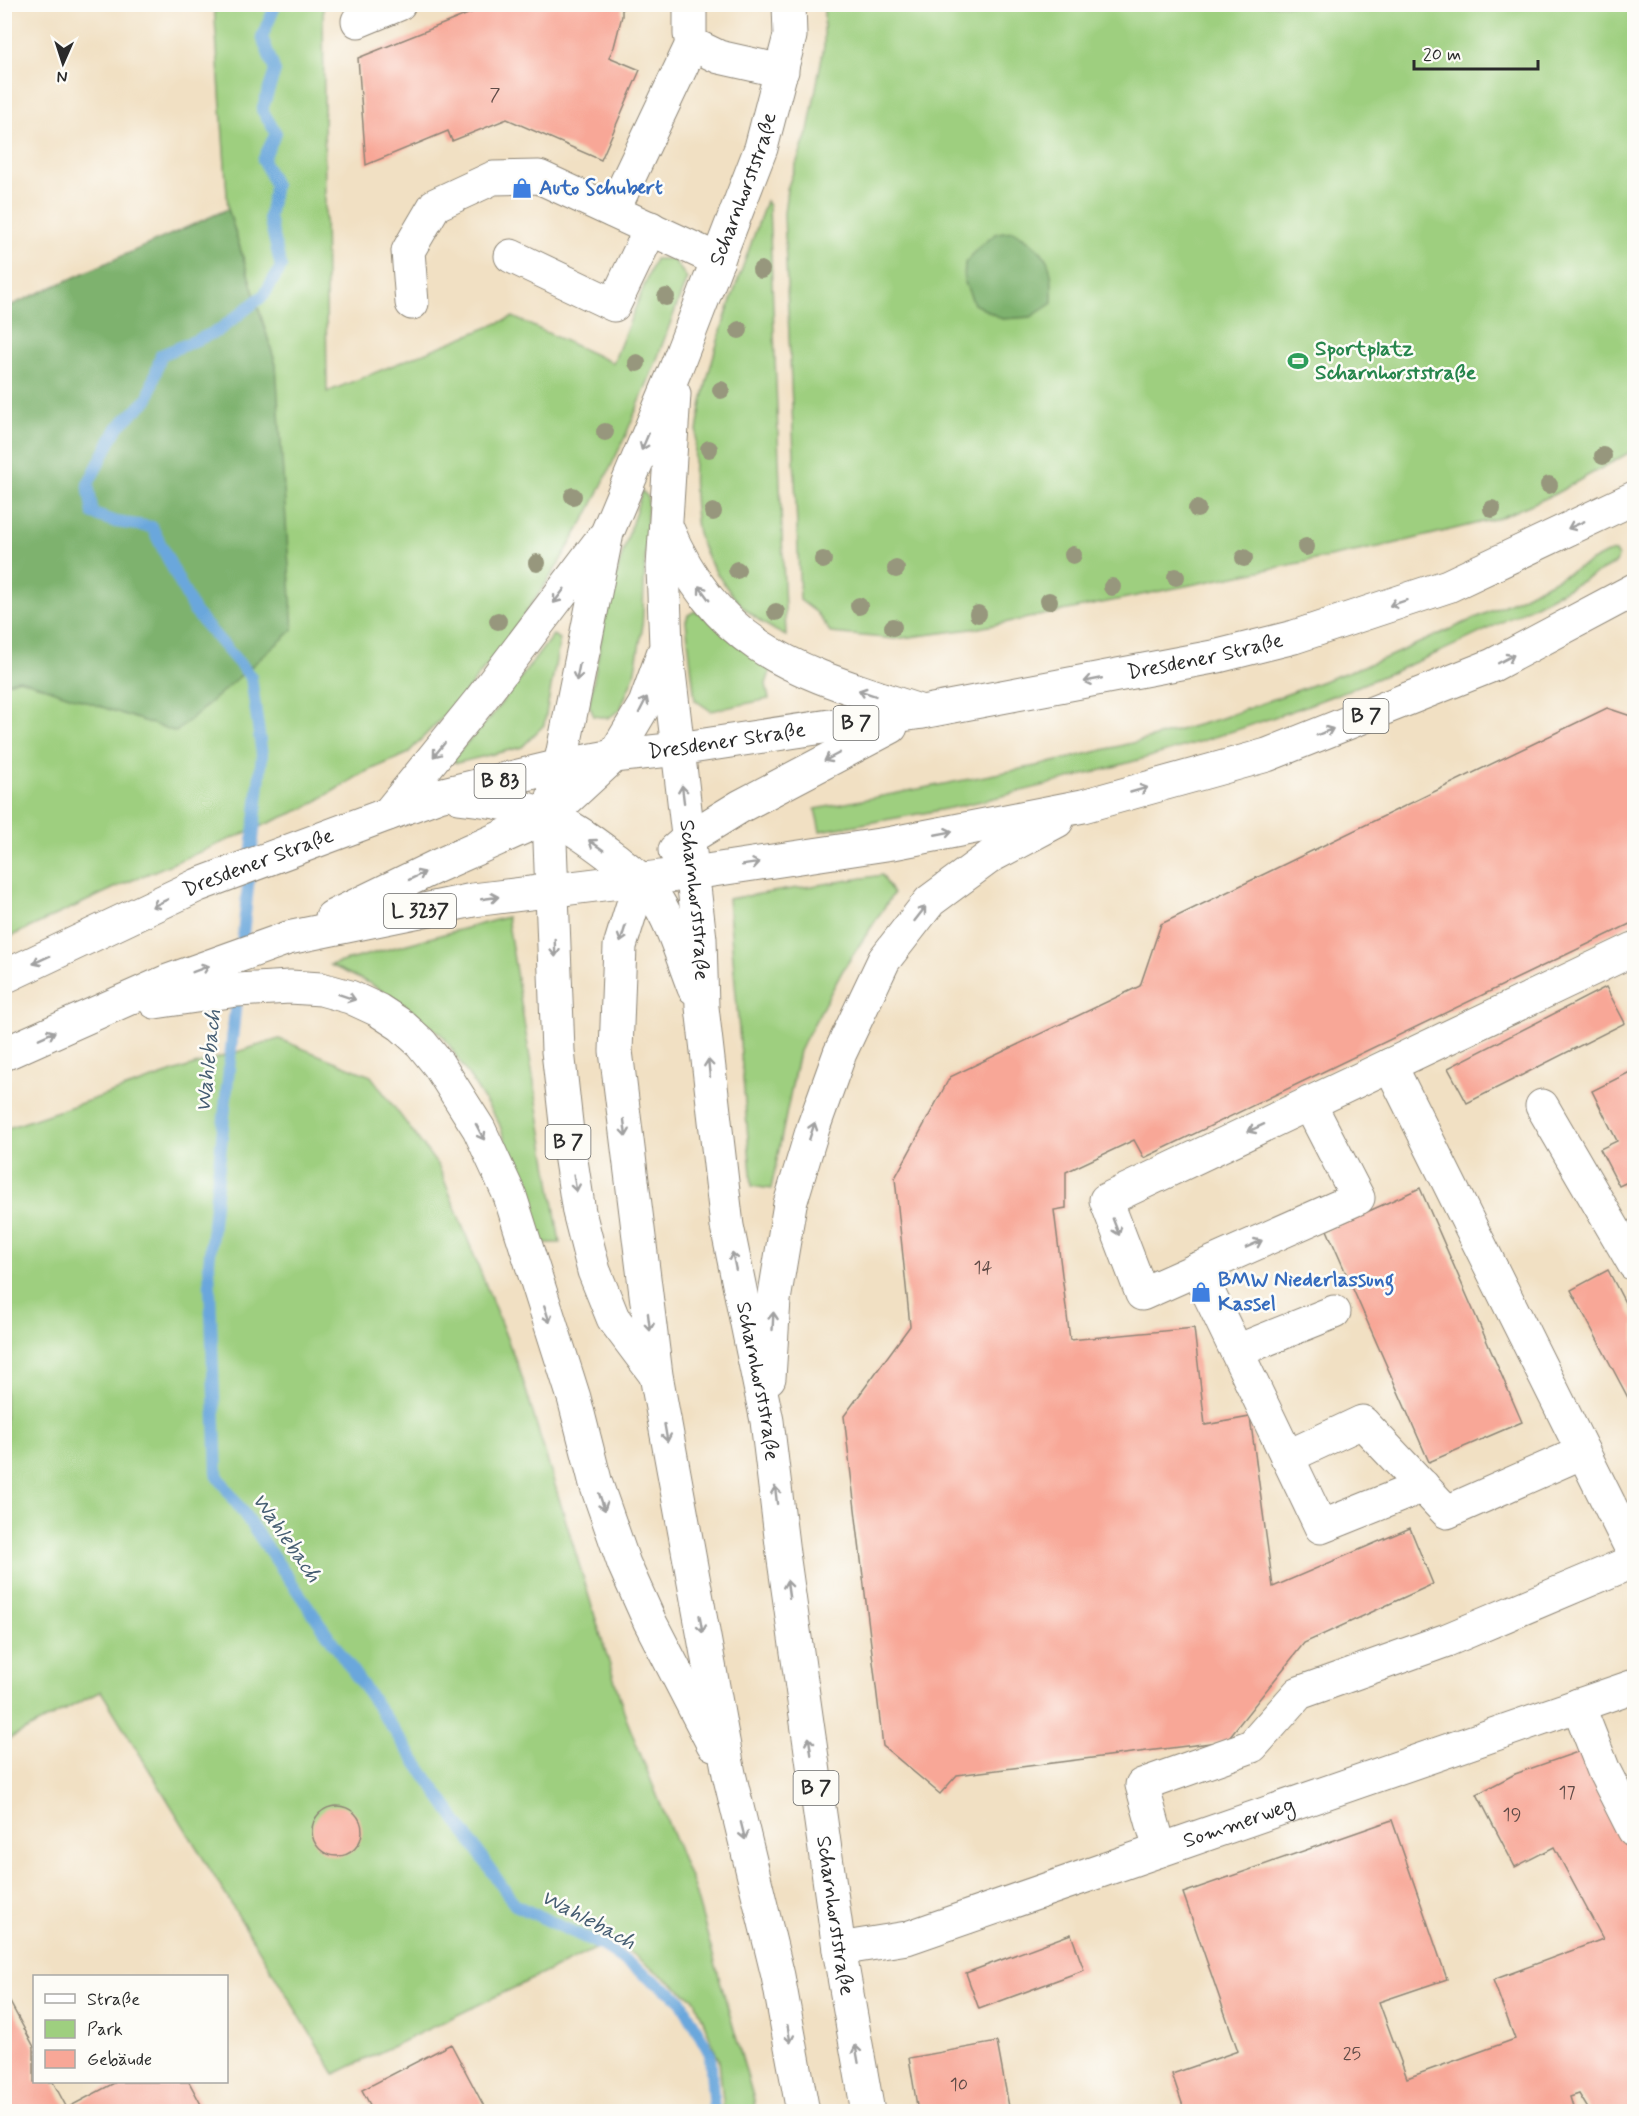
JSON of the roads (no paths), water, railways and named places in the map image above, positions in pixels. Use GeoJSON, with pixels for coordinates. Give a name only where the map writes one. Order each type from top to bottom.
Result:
{"type":"FeatureCollection","features":[{"type":"Feature","properties":{"kind":"main road"},"geometry":{"type":"LineString","coordinates":[[358,21],[399,4]]}},
{"type":"Feature","properties":{"kind":"main road"},"geometry":{"type":"LineString","coordinates":[[614,211],[692,44],[690,4]]}},
{"type":"Feature","properties":{"kind":"main road","name":"Scharnhorststraße"},"geometry":{"type":"LineString","coordinates":[[656,1375],[613,1318],[594,1271],[579,1212],[558,1051],[549,816],[607,533],[676,368],[760,148],[790,36],[789,4]]}},
{"type":"Feature","properties":{"kind":"main road"},"geometry":{"type":"LineString","coordinates":[[692,44],[719,57],[782,71]]}},
{"type":"Feature","properties":{"kind":"main road"},"geometry":{"type":"LineString","coordinates":[[412,303],[408,251],[435,205],[493,178],[539,177],[718,260]]}},
{"type":"Feature","properties":{"kind":"main road"},"geometry":{"type":"LineString","coordinates":[[512,256],[614,305],[651,228]]}},
{"type":"Feature","properties":{"kind":"main road","name":"Scharnhorststraße"},"geometry":{"type":"LineString","coordinates":[[676,368],[663,567],[666,647],[700,939],[702,1007],[727,1226],[767,1421],[783,1552],[839,1949],[868,2112]]}},
{"type":"Feature","properties":{"kind":"main road","name":"Dresdener Straße"},"geometry":{"type":"LineString","coordinates":[[4,977],[198,885],[439,795],[560,766],[614,756],[790,733],[922,712],[1218,656],[1294,637],[1448,586],[1537,543],[1633,506]]}},
{"type":"Feature","properties":{"kind":"main road"},"geometry":{"type":"LineString","coordinates":[[666,524],[677,550],[703,593],[727,621],[757,645],[785,662],[822,678],[922,712]]}},
{"type":"Feature","properties":{"kind":"main road","name":"Scharnhorststraße"},"geometry":{"type":"LineString","coordinates":[[388,814],[481,699],[607,533]]}},
{"type":"Feature","properties":{"kind":"main road","name":"B 7"},"geometry":{"type":"LineString","coordinates":[[640,878],[693,873],[893,843],[1083,806],[1267,755],[1493,665],[1635,590]]}},
{"type":"Feature","properties":{"kind":"main road","name":"Scharnhorststraße"},"geometry":{"type":"LineString","coordinates":[[288,938],[435,867],[549,816],[614,756],[645,704],[666,647]]}},
{"type":"Feature","properties":{"kind":"main road"},"geometry":{"type":"LineString","coordinates":[[640,878],[689,838],[741,806],[798,774],[922,712]]}},
{"type":"Feature","properties":{"kind":"main road"},"geometry":{"type":"LineString","coordinates":[[439,795],[482,799],[517,806],[549,816],[594,843],[640,878],[655,897],[669,925],[702,1007]]}},
{"type":"Feature","properties":{"kind":"main road"},"geometry":{"type":"LineString","coordinates":[[767,1421],[774,1300],[789,1204],[836,1064],[873,981],[884,960],[930,901],[991,856],[1083,806]]}},
{"type":"Feature","properties":{"kind":"main road","name":"Scharnhorststraße"},"geometry":{"type":"LineString","coordinates":[[640,878],[620,946],[616,1051],[656,1375],[729,1774],[778,1976],[803,2112]]}},
{"type":"Feature","properties":{"kind":"main road","name":"L 3237"},"geometry":{"type":"LineString","coordinates":[[4,1054],[168,981],[288,938],[473,900],[640,878]]}},
{"type":"Feature","properties":{"kind":"main road"},"geometry":{"type":"LineString","coordinates":[[1309,1103],[1358,1198],[1142,1294],[1106,1200],[1309,1103],[1635,950]]}},
{"type":"Feature","properties":{"kind":"main road"},"geometry":{"type":"LineString","coordinates":[[89,1016],[186,996],[237,990],[290,987],[321,989],[350,997],[378,1010],[401,1025],[421,1043],[479,1129],[510,1196],[574,1398],[596,1484],[624,1564],[729,1774]]}},
{"type":"Feature","properties":{"kind":"main road"},"geometry":{"type":"LineString","coordinates":[[1390,1065],[1635,1554]]}},
{"type":"Feature","properties":{"kind":"main road"},"geometry":{"type":"LineString","coordinates":[[1542,1106],[1635,1264]]}},
{"type":"Feature","properties":{"kind":"main road"},"geometry":{"type":"LineString","coordinates":[[1197,1269],[1321,1527],[1423,1486]]}},
{"type":"Feature","properties":{"kind":"main road"},"geometry":{"type":"LineString","coordinates":[[1237,1351],[1334,1312]]}},
{"type":"Feature","properties":{"kind":"main road"},"geometry":{"type":"LineString","coordinates":[[1287,1457],[1362,1422],[1447,1512],[1583,1452]]}},
{"type":"Feature","properties":{"kind":"main road"},"geometry":{"type":"LineString","coordinates":[[1160,1850],[1142,1785],[1252,1746],[1299,1693],[1447,1640],[1635,1561]]}},
{"type":"Feature","properties":{"kind":"main road","name":"Sommerweg"},"geometry":{"type":"LineString","coordinates":[[839,1949],[907,1938],[1635,1686]]}},
{"type":"Feature","properties":{"kind":"main road"},"geometry":{"type":"LineString","coordinates":[[1578,1705],[1604,1771],[1635,1830]]}},
{"type":"Feature","properties":{"kind":"waterway","name":"Wahlebach"},"geometry":{"type":"LineString","coordinates":[[241,953],[262,755],[251,677],[194,611],[152,527],[116,522],[93,514],[88,484],[117,428],[148,399],[161,355],[218,331],[264,295],[281,267],[269,217],[275,185],[263,160],[276,133],[262,110],[275,71],[262,37],[274,9],[271,4]]}},
{"type":"Feature","properties":{"kind":"waterway","name":"Wahlebach"},"geometry":{"type":"LineString","coordinates":[[237,991],[209,1263],[217,1475],[515,1905],[603,1946],[680,1999],[710,2054],[714,2112]]}},
{"type":"Feature","properties":{"kind":"place","name":"Auto Schubert"},"geometry":{"type":"Point","coordinates":[522,188]}},
{"type":"Feature","properties":{"kind":"place","name":"Sportplatz Scharnhorststraße"},"geometry":{"type":"Point","coordinates":[1298,361]}},
{"type":"Feature","properties":{"kind":"place","name":"BMW Niederlassung Kassel"},"geometry":{"type":"Point","coordinates":[1201,1292]}}]}
